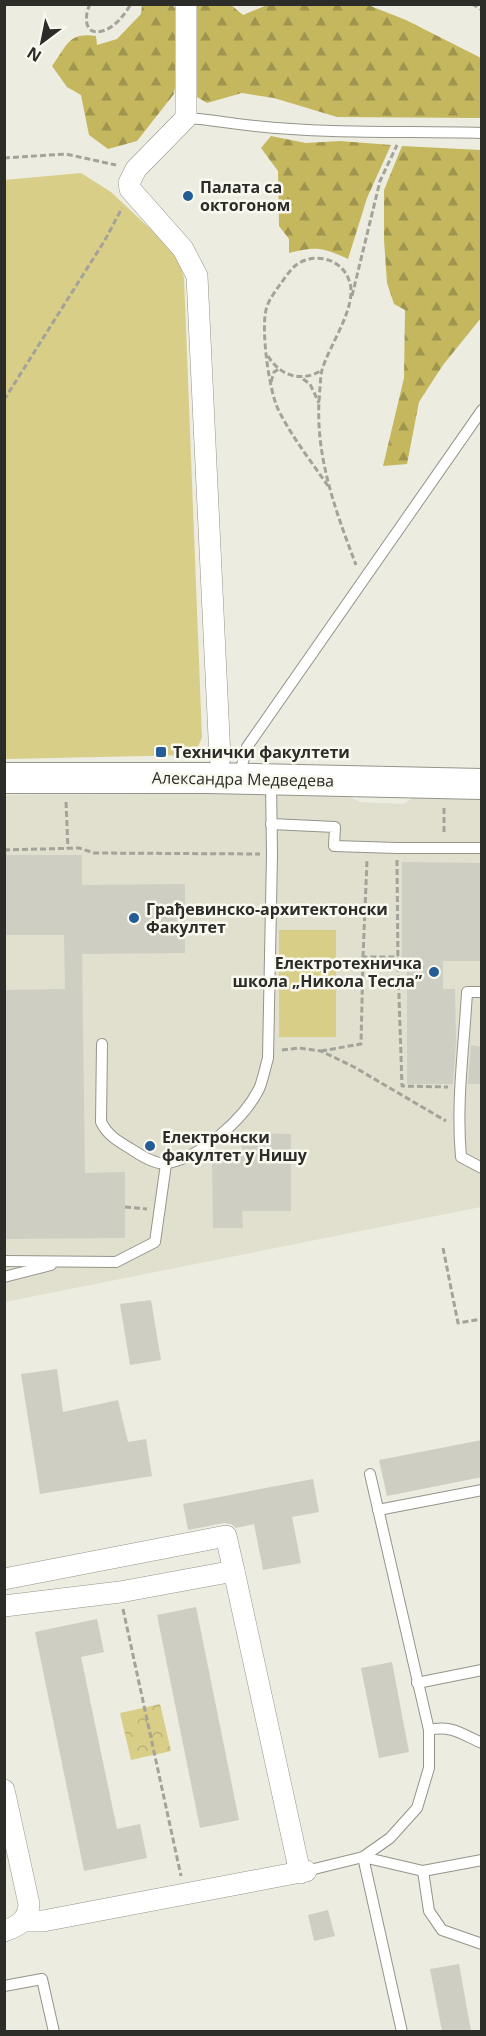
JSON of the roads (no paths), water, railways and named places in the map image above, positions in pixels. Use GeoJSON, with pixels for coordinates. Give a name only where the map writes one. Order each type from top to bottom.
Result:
{"type":"FeatureCollection","features":[{"type":"Feature","properties":{"kind":"main road","name":"Александра Медведева"},"geometry":{"type":"LineString","coordinates":[[4,778],[482,783]]}},
{"type":"Feature","properties":{"kind":"street"},"geometry":{"type":"LineString","coordinates":[[186,4],[186,118],[133,179],[183,249],[197,276],[220,758]]}},
{"type":"Feature","properties":{"kind":"street"},"geometry":{"type":"LineString","coordinates":[[4,1579],[226,1536],[303,1872],[43,1921],[24,1921],[4,1931]]}},
{"type":"Feature","properties":{"kind":"street"},"geometry":{"type":"LineString","coordinates":[[164,1548],[170,1582]]}},
{"type":"Feature","properties":{"kind":"street"},"geometry":{"type":"LineString","coordinates":[[4,1606],[120,1592],[234,1570]]}},
{"type":"Feature","properties":{"kind":"street"},"geometry":{"type":"LineString","coordinates":[[4,1790],[29,1904],[24,1921]]}},
{"type":"Feature","properties":{"kind":"lane"},"geometry":{"type":"LineString","coordinates":[[186,118],[255,126],[482,133]]}},
{"type":"Feature","properties":{"kind":"lane"},"geometry":{"type":"LineString","coordinates":[[102,1044],[101,1122],[106,1133],[141,1156],[166,1164],[198,1152],[239,1118],[258,1090],[268,1058],[272,854],[271,824],[257,779],[242,765],[247,747],[482,410]]}},
{"type":"Feature","properties":{"kind":"lane"},"geometry":{"type":"LineString","coordinates":[[271,824],[335,827],[334,846],[482,848]]}},
{"type":"Feature","properties":{"kind":"lane"},"geometry":{"type":"LineString","coordinates":[[482,992],[467,992],[458,1127],[461,1157],[482,1168]]}},
{"type":"Feature","properties":{"kind":"lane"},"geometry":{"type":"LineString","coordinates":[[4,1261],[116,1262],[155,1242],[166,1164]]}},
{"type":"Feature","properties":{"kind":"lane"},"geometry":{"type":"LineString","coordinates":[[4,1278],[65,1262]]}},
{"type":"Feature","properties":{"kind":"lane"},"geometry":{"type":"LineString","coordinates":[[303,1872],[363,1857],[390,1838],[417,1808],[429,1768],[429,1730],[370,1474]]}},
{"type":"Feature","properties":{"kind":"lane"},"geometry":{"type":"LineString","coordinates":[[378,1510],[482,1490]]}},
{"type":"Feature","properties":{"kind":"lane"},"geometry":{"type":"LineString","coordinates":[[417,1683],[482,1670]]}},
{"type":"Feature","properties":{"kind":"lane"},"geometry":{"type":"LineString","coordinates":[[429,1730],[440,1728],[461,1731],[482,1743]]}},
{"type":"Feature","properties":{"kind":"lane"},"geometry":{"type":"LineString","coordinates":[[363,1857],[423,1871],[482,1860]]}},
{"type":"Feature","properties":{"kind":"lane"},"geometry":{"type":"LineString","coordinates":[[363,1857],[402,2031]]}},
{"type":"Feature","properties":{"kind":"lane"},"geometry":{"type":"LineString","coordinates":[[423,1871],[429,1911],[442,1930],[482,1944]]}},
{"type":"Feature","properties":{"kind":"lane"},"geometry":{"type":"LineString","coordinates":[[4,1986],[42,1979],[54,2031]]}},
{"type":"Feature","properties":{"kind":"place","name":"Палата са октогоном"},"geometry":{"type":"Point","coordinates":[188,196]}},
{"type":"Feature","properties":{"kind":"place","name":"Технички факултети"},"geometry":{"type":"Point","coordinates":[161,752]}},
{"type":"Feature","properties":{"kind":"place","name":"Грађевинско-архитектонски Факултет"},"geometry":{"type":"Point","coordinates":[134,918]}},
{"type":"Feature","properties":{"kind":"place","name":"Електротехничка школа „Никола Тесла”"},"geometry":{"type":"Point","coordinates":[434,972]}},
{"type":"Feature","properties":{"kind":"place","name":"Електронски факултет у Нишу"},"geometry":{"type":"Point","coordinates":[150,1146]}}]}
